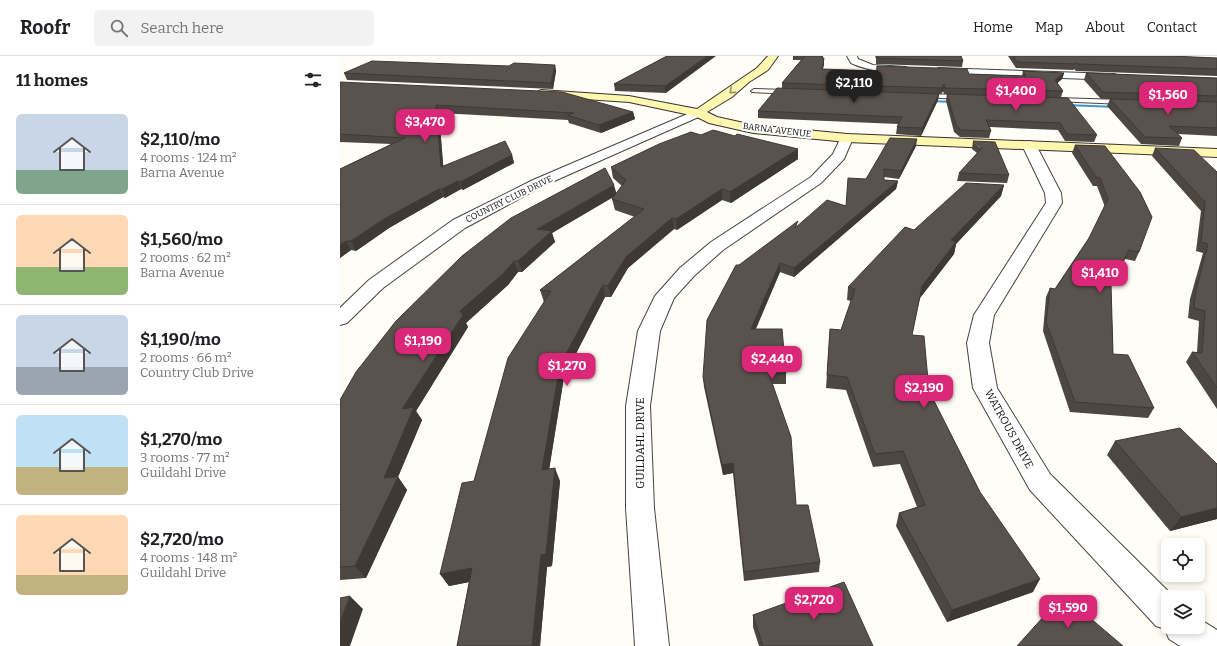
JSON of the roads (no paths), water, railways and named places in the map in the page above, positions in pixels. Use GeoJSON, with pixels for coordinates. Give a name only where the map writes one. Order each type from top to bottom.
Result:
{"type":"FeatureCollection","features":[{"type":"Feature","properties":{"kind":"street","name":"COUNTRY CLUB DRIVE"},"geometry":{"type":"LineString","coordinates":[[699,114],[712,103],[726,96],[742,82],[764,69],[773,56]]}},
{"type":"Feature","properties":{"kind":"street"},"geometry":{"type":"LineString","coordinates":[[852,56],[854,61],[862,66],[874,68],[1124,77]]}},
{"type":"Feature","properties":{"kind":"street"},"geometry":{"type":"LineString","coordinates":[[986,61],[992,72]]}},
{"type":"Feature","properties":{"kind":"street","name":"COUNTRY CLUB DRIVE"},"geometry":{"type":"LineString","coordinates":[[749,94],[760,87],[765,74],[764,69]]}},
{"type":"Feature","properties":{"kind":"street","name":"BARNA AVENUE"},"geometry":{"type":"LineString","coordinates":[[529,92],[622,98],[699,114],[713,120],[753,129],[787,133],[847,138],[1217,153]]}},
{"type":"Feature","properties":{"kind":"street","name":"COUNTRY CLUB DRIVE"},"geometry":{"type":"LineString","coordinates":[[340,319],[376,284],[459,224],[538,183],[699,114],[734,104]]}},
{"type":"Feature","properties":{"kind":"street","name":"GUILDAHL DRIVE"},"geometry":{"type":"LineString","coordinates":[[652,646],[640,508],[638,406],[649,331],[665,296],[687,272],[717,246],[816,180],[839,156],[847,138]]}},
{"type":"Feature","properties":{"kind":"street","name":"WATROUS DRIVE"},"geometry":{"type":"LineString","coordinates":[[1029,145],[1053,193],[1054,203],[984,315],[978,344],[985,388],[1040,482],[1161,607]]}},
{"type":"Feature","properties":{"kind":"street"},"geometry":{"type":"LineString","coordinates":[[1192,634],[1211,646]]}},
{"type":"Feature","properties":{"kind":"lane"},"geometry":{"type":"LineString","coordinates":[[749,94],[795,92]]}},
{"type":"Feature","properties":{"kind":"lane"},"geometry":{"type":"LineString","coordinates":[[918,95],[966,97]]}},
{"type":"Feature","properties":{"kind":"lane"},"geometry":{"type":"LineString","coordinates":[[1052,100],[1130,103]]}},
{"type":"Feature","properties":{"kind":"waterway"},"geometry":{"type":"LineString","coordinates":[[929,101],[955,102]]}},
{"type":"Feature","properties":{"kind":"waterway"},"geometry":{"type":"LineString","coordinates":[[1065,105],[1117,107]]}}]}
